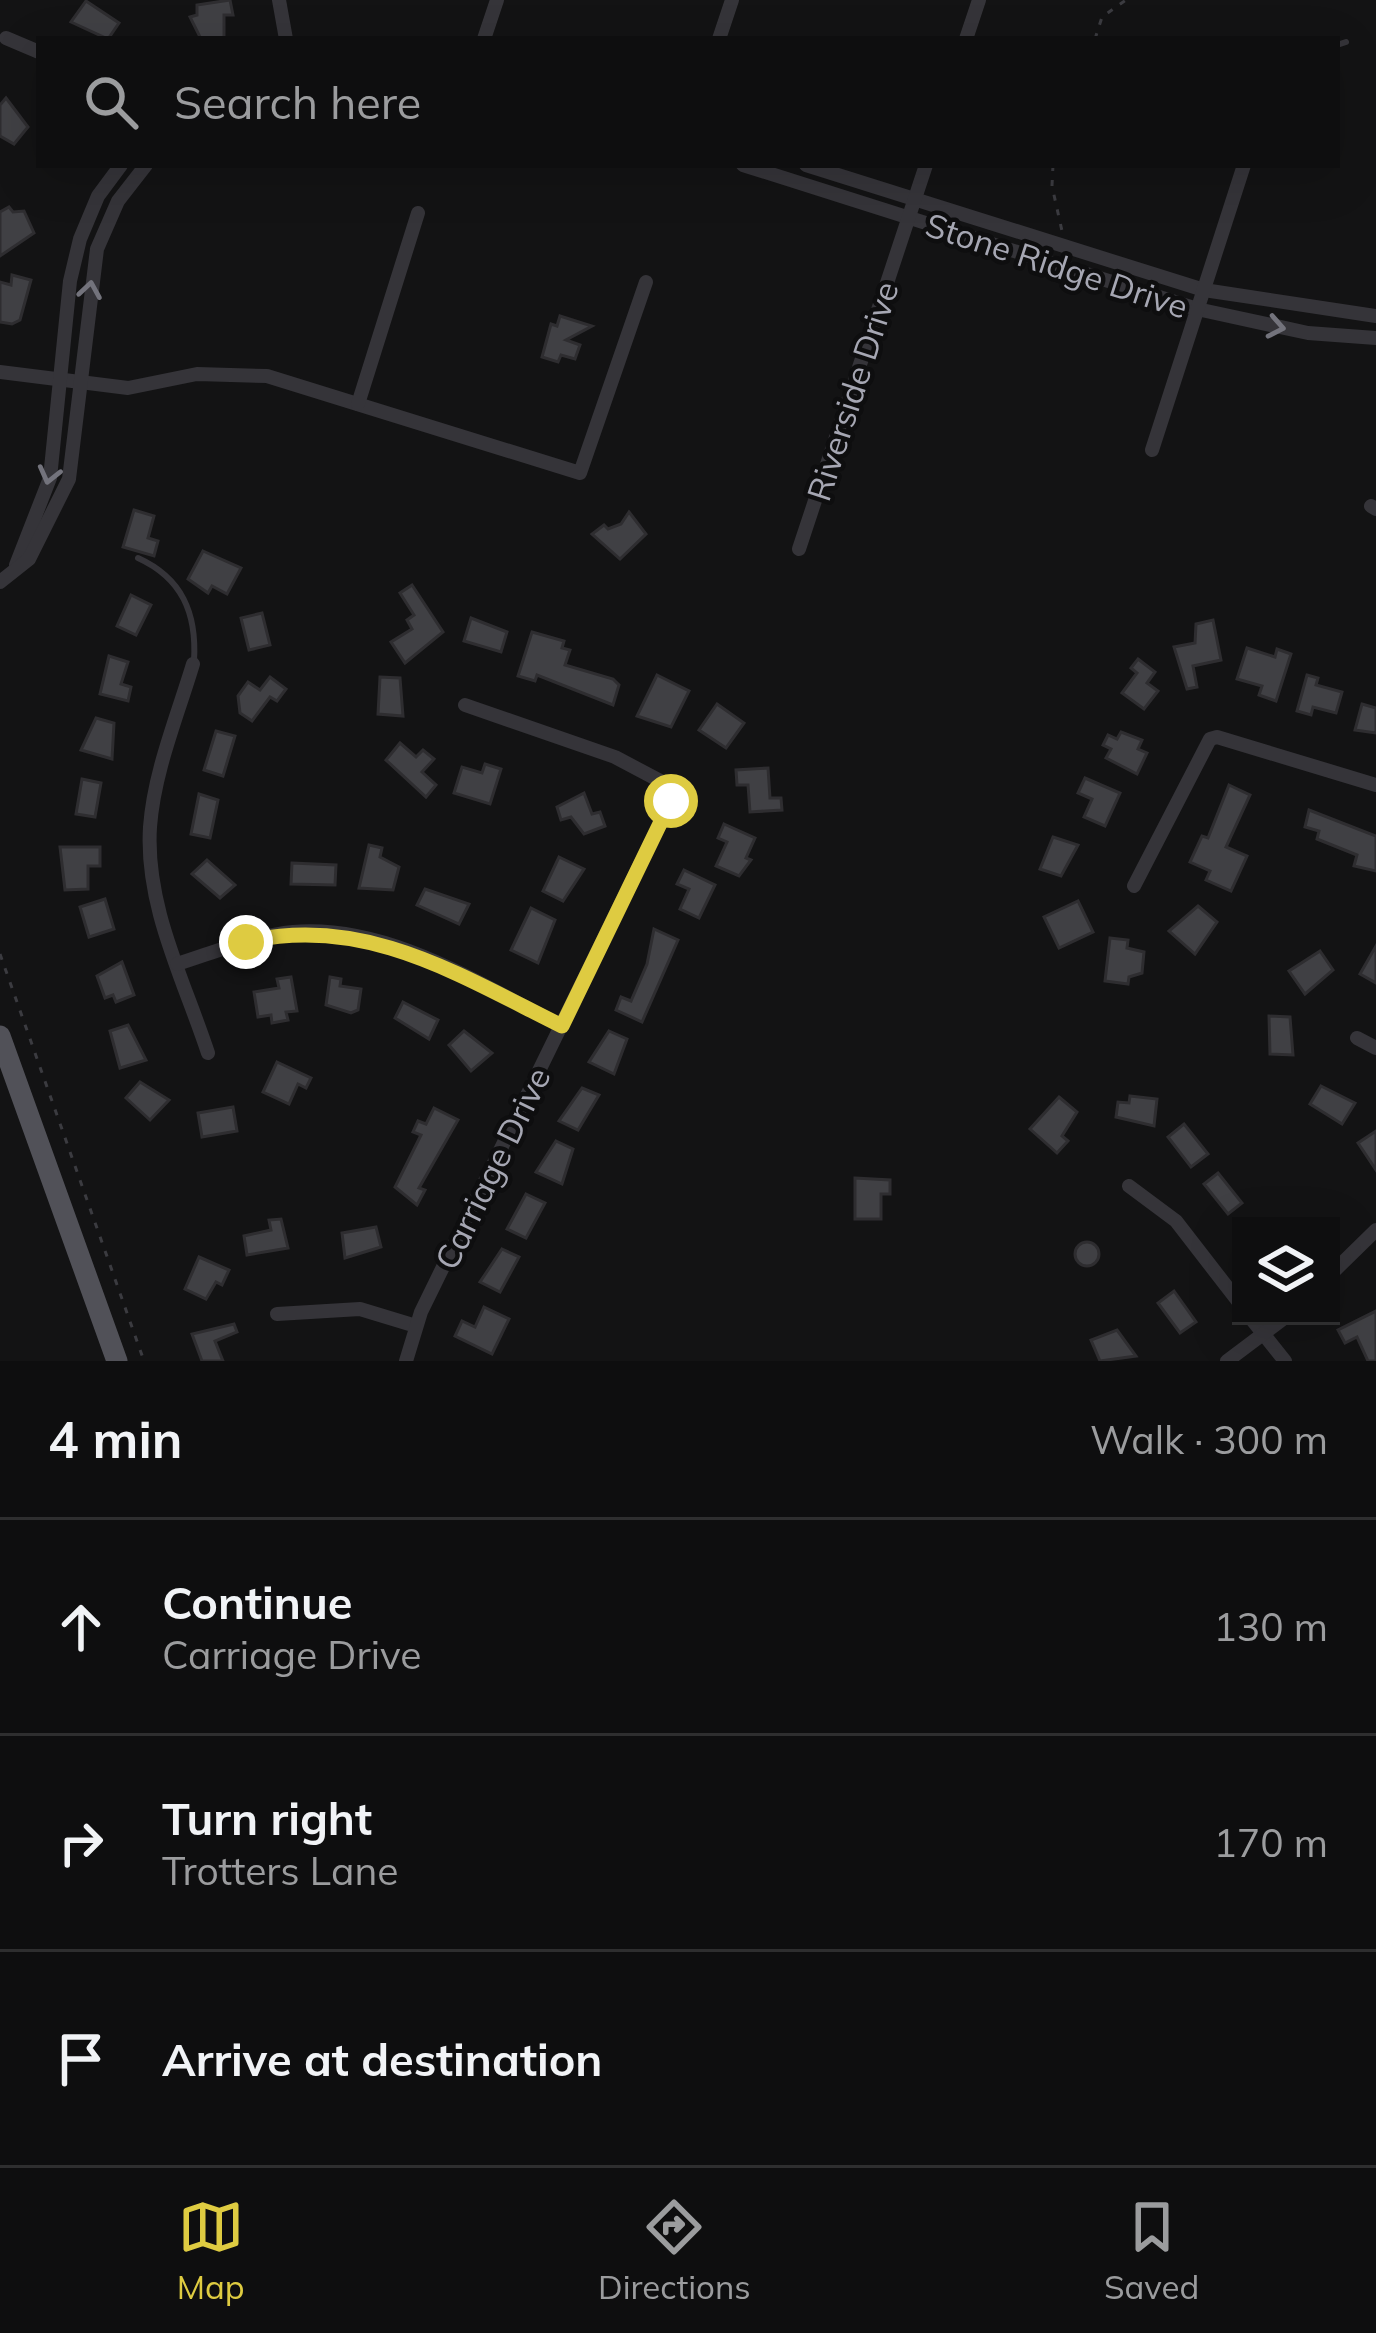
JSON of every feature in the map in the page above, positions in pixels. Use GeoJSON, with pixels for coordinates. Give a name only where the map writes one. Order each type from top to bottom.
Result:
{"type":"FeatureCollection","features":[{"type":"Feature","properties":{"kind":"main road"},"geometry":{"type":"LineString","coordinates":[[0,1036],[117,1361]]}},
{"type":"Feature","properties":{"kind":"street"},"geometry":{"type":"LineString","coordinates":[[279,0],[285,36]]}},
{"type":"Feature","properties":{"kind":"street"},"geometry":{"type":"LineString","coordinates":[[485,36],[497,0]]}},
{"type":"Feature","properties":{"kind":"street"},"geometry":{"type":"LineString","coordinates":[[720,36],[732,0]]}},
{"type":"Feature","properties":{"kind":"street"},"geometry":{"type":"LineString","coordinates":[[967,36],[979,0]]}},
{"type":"Feature","properties":{"kind":"street"},"geometry":{"type":"LineString","coordinates":[[6,38],[36,51]]}},
{"type":"Feature","properties":{"kind":"street"},"geometry":{"type":"LineString","coordinates":[[0,583],[16,565],[50,478],[58,380],[80,239],[98,196],[119,168]]}},
{"type":"Feature","properties":{"kind":"street"},"geometry":{"type":"LineString","coordinates":[[16,565],[28,559],[69,479],[98,248],[118,201],[144,168]]}},
{"type":"Feature","properties":{"kind":"street","name":"Stone Ridge Drive"},"geometry":{"type":"LineString","coordinates":[[752,168],[1197,309],[1308,333],[1376,338]]}},
{"type":"Feature","properties":{"kind":"street","name":"Stone Ridge Drive"},"geometry":{"type":"LineString","coordinates":[[815,168],[1204,290],[1376,316]]}},
{"type":"Feature","properties":{"kind":"street","name":"Riverside Drive"},"geometry":{"type":"LineString","coordinates":[[799,549],[925,168]]}},
{"type":"Feature","properties":{"kind":"street"},"geometry":{"type":"LineString","coordinates":[[1152,450],[1243,168]]}},
{"type":"Feature","properties":{"kind":"street"},"geometry":{"type":"LineString","coordinates":[[358,404],[418,214]]}},
{"type":"Feature","properties":{"kind":"street"},"geometry":{"type":"LineString","coordinates":[[0,372],[128,388],[231,373],[267,376],[580,473],[646,282]]}},
{"type":"Feature","properties":{"kind":"street"},"geometry":{"type":"LineString","coordinates":[[194,664],[151,822],[157,901],[208,1053]]}},
{"type":"Feature","properties":{"kind":"street","name":"Carriage Drive"},"geometry":{"type":"LineString","coordinates":[[406,1361],[416,1326],[664,820],[670,792],[615,757],[465,705]]}},
{"type":"Feature","properties":{"kind":"street"},"geometry":{"type":"LineString","coordinates":[[1134,886],[1210,739],[1217,736],[1376,785]]}},
{"type":"Feature","properties":{"kind":"street"},"geometry":{"type":"LineString","coordinates":[[177,964],[275,935],[344,934],[402,949],[562,1026]]}},
{"type":"Feature","properties":{"kind":"street"},"geometry":{"type":"LineString","coordinates":[[1358,1038],[1376,1048]]}},
{"type":"Feature","properties":{"kind":"street"},"geometry":{"type":"LineString","coordinates":[[1129,1186],[1176,1220],[1232,1293]]}},
{"type":"Feature","properties":{"kind":"street"},"geometry":{"type":"LineString","coordinates":[[1340,1265],[1376,1230]]}},
{"type":"Feature","properties":{"kind":"street"},"geometry":{"type":"LineString","coordinates":[[277,1314],[360,1309],[416,1326]]}},
{"type":"Feature","properties":{"kind":"street"},"geometry":{"type":"LineString","coordinates":[[1256,1325],[1285,1361]]}},
{"type":"Feature","properties":{"kind":"street"},"geometry":{"type":"LineString","coordinates":[[1227,1361],[1276,1325]]}},
{"type":"Feature","properties":{"kind":"lane"},"geometry":{"type":"LineString","coordinates":[[138,558],[165,572],[187,602],[194,664]]}},
{"type":"Feature","properties":{"kind":"path"},"geometry":{"type":"LineString","coordinates":[[1096,36],[1102,17],[1126,0]]}},
{"type":"Feature","properties":{"kind":"path"},"geometry":{"type":"LineString","coordinates":[[1053,168],[1052,186],[1063,223],[1060,239]]}},
{"type":"Feature","properties":{"kind":"path"},"geometry":{"type":"LineString","coordinates":[[0,954],[143,1361]]}},
{"type":"Feature","properties":{"kind":"building"},"geometry":{"type":"Polygon","coordinates":[[[230,0],[233,15],[224,15],[224,36],[200,36],[190,17],[197,15],[197,5],[230,0]]]}},
{"type":"Feature","properties":{"kind":"building"},"geometry":{"type":"Polygon","coordinates":[[[86,1],[119,23],[110,36],[101,36],[71,22],[86,1]]]}},
{"type":"Feature","properties":{"kind":"building"},"geometry":{"type":"Polygon","coordinates":[[[6,98],[28,127],[14,144],[0,136],[0,105],[6,98]]]}},
{"type":"Feature","properties":{"kind":"building"},"geometry":{"type":"Polygon","coordinates":[[[9,207],[13,212],[24,211],[34,233],[0,256],[0,212],[9,207]]]}},
{"type":"Feature","properties":{"kind":"building"},"geometry":{"type":"Polygon","coordinates":[[[12,275],[31,280],[20,320],[12,324],[0,322],[0,282],[11,285],[12,275]]]}},
{"type":"Feature","properties":{"kind":"building"},"geometry":{"type":"Polygon","coordinates":[[[560,316],[592,326],[566,340],[580,345],[575,359],[561,355],[558,362],[542,357],[551,324],[557,326],[560,316]]]}},
{"type":"Feature","properties":{"kind":"building"},"geometry":{"type":"Polygon","coordinates":[[[134,510],[154,516],[148,538],[158,541],[154,556],[123,547],[134,510]]]}},
{"type":"Feature","properties":{"kind":"building"},"geometry":{"type":"Polygon","coordinates":[[[629,512],[646,534],[620,559],[592,534],[604,525],[608,529],[621,524],[629,512]]]}},
{"type":"Feature","properties":{"kind":"building"},"geometry":{"type":"Polygon","coordinates":[[[203,551],[241,568],[227,594],[212,586],[208,593],[188,579],[203,551]]]}},
{"type":"Feature","properties":{"kind":"building"},"geometry":{"type":"Polygon","coordinates":[[[412,585],[443,632],[405,663],[391,642],[412,629],[407,620],[414,615],[400,593],[412,585]]]}},
{"type":"Feature","properties":{"kind":"building"},"geometry":{"type":"Polygon","coordinates":[[[131,595],[151,605],[136,635],[117,626],[131,595]]]}},
{"type":"Feature","properties":{"kind":"building"},"geometry":{"type":"Polygon","coordinates":[[[262,613],[270,645],[249,650],[241,618],[262,613]]]}},
{"type":"Feature","properties":{"kind":"building"},"geometry":{"type":"Polygon","coordinates":[[[471,618],[507,632],[501,652],[464,641],[471,618]]]}},
{"type":"Feature","properties":{"kind":"building"},"geometry":{"type":"Polygon","coordinates":[[[1213,620],[1221,660],[1193,666],[1197,687],[1187,689],[1174,647],[1195,643],[1196,624],[1213,620]]]}},
{"type":"Feature","properties":{"kind":"building"},"geometry":{"type":"Polygon","coordinates":[[[532,632],[564,641],[562,648],[570,650],[565,665],[613,679],[619,685],[613,705],[537,675],[535,681],[518,676],[532,632]]]}},
{"type":"Feature","properties":{"kind":"building"},"geometry":{"type":"Polygon","coordinates":[[[1247,648],[1275,657],[1277,649],[1291,654],[1276,701],[1259,695],[1262,686],[1237,679],[1247,648]]]}},
{"type":"Feature","properties":{"kind":"building"},"geometry":{"type":"Polygon","coordinates":[[[109,656],[128,662],[121,684],[131,687],[128,701],[100,694],[109,656]]]}},
{"type":"Feature","properties":{"kind":"building"},"geometry":{"type":"Polygon","coordinates":[[[1138,659],[1155,672],[1147,683],[1158,691],[1144,709],[1122,693],[1137,673],[1131,668],[1138,659]]]}},
{"type":"Feature","properties":{"kind":"building"},"geometry":{"type":"Polygon","coordinates":[[[657,675],[689,691],[671,727],[637,716],[657,675]]]}},
{"type":"Feature","properties":{"kind":"building"},"geometry":{"type":"Polygon","coordinates":[[[1307,675],[1318,678],[1316,685],[1342,692],[1336,713],[1313,707],[1311,715],[1297,711],[1307,675]]]}},
{"type":"Feature","properties":{"kind":"building"},"geometry":{"type":"Polygon","coordinates":[[[270,677],[286,689],[277,701],[270,697],[252,721],[240,713],[238,696],[248,682],[260,690],[270,677]]]}},
{"type":"Feature","properties":{"kind":"building"},"geometry":{"type":"Polygon","coordinates":[[[380,677],[400,678],[403,716],[378,714],[380,677]]]}},
{"type":"Feature","properties":{"kind":"building"},"geometry":{"type":"Polygon","coordinates":[[[717,704],[744,723],[726,748],[699,730],[717,704]]]}},
{"type":"Feature","properties":{"kind":"building"},"geometry":{"type":"Polygon","coordinates":[[[1362,704],[1376,708],[1376,733],[1355,730],[1362,704]]]}},
{"type":"Feature","properties":{"kind":"building"},"geometry":{"type":"Polygon","coordinates":[[[96,718],[114,723],[112,759],[81,750],[96,718]]]}},
{"type":"Feature","properties":{"kind":"building"},"geometry":{"type":"Polygon","coordinates":[[[216,731],[235,736],[223,776],[204,770],[216,731]]]}},
{"type":"Feature","properties":{"kind":"building"},"geometry":{"type":"Polygon","coordinates":[[[1121,732],[1142,740],[1138,749],[1147,753],[1137,774],[1106,758],[1111,749],[1103,745],[1108,735],[1117,739],[1121,732]]]}},
{"type":"Feature","properties":{"kind":"building"},"geometry":{"type":"Polygon","coordinates":[[[400,743],[416,757],[423,750],[434,759],[422,772],[436,785],[426,797],[386,760],[400,743]]]}},
{"type":"Feature","properties":{"kind":"building"},"geometry":{"type":"Polygon","coordinates":[[[485,764],[501,769],[490,804],[454,793],[462,767],[482,773],[485,764]]]}},
{"type":"Feature","properties":{"kind":"building"},"geometry":{"type":"Polygon","coordinates":[[[768,768],[770,798],[781,798],[782,810],[750,812],[748,785],[737,785],[736,770],[768,768]]]}},
{"type":"Feature","properties":{"kind":"building"},"geometry":{"type":"Polygon","coordinates":[[[1085,778],[1120,793],[1105,826],[1084,817],[1092,799],[1078,793],[1085,778]]]}},
{"type":"Feature","properties":{"kind":"building"},"geometry":{"type":"Polygon","coordinates":[[[82,779],[101,783],[95,817],[76,814],[82,779]]]}},
{"type":"Feature","properties":{"kind":"building"},"geometry":{"type":"Polygon","coordinates":[[[1229,785],[1250,795],[1226,847],[1247,856],[1231,891],[1206,880],[1210,871],[1190,862],[1202,836],[1208,838],[1229,785]]]}},
{"type":"Feature","properties":{"kind":"building"},"geometry":{"type":"Polygon","coordinates":[[[584,793],[592,814],[600,812],[605,826],[584,834],[571,817],[561,820],[557,807],[584,793]]]}},
{"type":"Feature","properties":{"kind":"building"},"geometry":{"type":"Polygon","coordinates":[[[199,794],[218,800],[210,838],[191,834],[199,794]]]}},
{"type":"Feature","properties":{"kind":"building"},"geometry":{"type":"Polygon","coordinates":[[[1309,810],[1376,836],[1376,871],[1354,866],[1357,855],[1317,839],[1319,831],[1305,827],[1309,810]]]}},
{"type":"Feature","properties":{"kind":"building"},"geometry":{"type":"Polygon","coordinates":[[[724,824],[755,838],[746,858],[751,860],[739,876],[716,866],[727,842],[718,838],[724,824]]]}},
{"type":"Feature","properties":{"kind":"building"},"geometry":{"type":"Polygon","coordinates":[[[1053,837],[1078,845],[1061,876],[1040,869],[1053,837]]]}},
{"type":"Feature","properties":{"kind":"building"},"geometry":{"type":"Polygon","coordinates":[[[369,845],[382,848],[380,857],[399,867],[393,890],[359,888],[369,845]]]}},
{"type":"Feature","properties":{"kind":"building"},"geometry":{"type":"Polygon","coordinates":[[[60,847],[100,847],[100,866],[88,866],[88,889],[65,890],[60,847]]]}},
{"type":"Feature","properties":{"kind":"building"},"geometry":{"type":"Polygon","coordinates":[[[559,857],[584,869],[563,901],[543,891],[559,857]]]}},
{"type":"Feature","properties":{"kind":"building"},"geometry":{"type":"Polygon","coordinates":[[[207,860],[235,885],[220,898],[192,874],[207,860]]]}},
{"type":"Feature","properties":{"kind":"building"},"geometry":{"type":"Polygon","coordinates":[[[292,863],[336,865],[335,885],[291,884],[292,863]]]}},
{"type":"Feature","properties":{"kind":"building"},"geometry":{"type":"Polygon","coordinates":[[[684,870],[715,885],[699,918],[680,909],[689,889],[677,884],[684,870]]]}},
{"type":"Feature","properties":{"kind":"building"},"geometry":{"type":"Polygon","coordinates":[[[425,889],[469,904],[459,924],[417,905],[425,889]]]}},
{"type":"Feature","properties":{"kind":"building"},"geometry":{"type":"Polygon","coordinates":[[[105,899],[114,929],[89,937],[80,907],[105,899]]]}},
{"type":"Feature","properties":{"kind":"building"},"geometry":{"type":"Polygon","coordinates":[[[1078,901],[1093,932],[1059,948],[1044,917],[1078,901]]]}},
{"type":"Feature","properties":{"kind":"building"},"geometry":{"type":"Polygon","coordinates":[[[1198,906],[1217,922],[1195,954],[1169,931],[1198,906]]]}},
{"type":"Feature","properties":{"kind":"building"},"geometry":{"type":"Polygon","coordinates":[[[531,908],[555,920],[538,963],[511,950],[531,908]]]}},
{"type":"Feature","properties":{"kind":"building"},"geometry":{"type":"Polygon","coordinates":[[[654,929],[678,940],[642,1022],[616,1010],[621,997],[631,1001],[647,964],[654,929]]]}},
{"type":"Feature","properties":{"kind":"building"},"geometry":{"type":"Polygon","coordinates":[[[1110,938],[1128,940],[1127,948],[1144,952],[1142,973],[1129,977],[1128,984],[1105,981],[1110,938]]]}},
{"type":"Feature","properties":{"kind":"building"},"geometry":{"type":"Polygon","coordinates":[[[1376,946],[1376,983],[1360,974],[1376,946]]]}},
{"type":"Feature","properties":{"kind":"building"},"geometry":{"type":"Polygon","coordinates":[[[1320,951],[1333,970],[1305,994],[1289,971],[1320,951]]]}},
{"type":"Feature","properties":{"kind":"building"},"geometry":{"type":"Polygon","coordinates":[[[122,962],[134,995],[116,1002],[113,995],[105,998],[97,976],[122,962]]]}},
{"type":"Feature","properties":{"kind":"building"},"geometry":{"type":"Polygon","coordinates":[[[291,977],[297,1011],[286,1012],[288,1020],[272,1023],[271,1015],[258,1017],[254,992],[279,988],[277,979],[291,977]]]}},
{"type":"Feature","properties":{"kind":"building"},"geometry":{"type":"Polygon","coordinates":[[[330,977],[341,979],[340,986],[361,989],[358,1010],[351,1013],[326,1005],[330,977]]]}},
{"type":"Feature","properties":{"kind":"building"},"geometry":{"type":"Polygon","coordinates":[[[403,1002],[438,1020],[429,1039],[395,1018],[403,1002]]]}},
{"type":"Feature","properties":{"kind":"building"},"geometry":{"type":"Polygon","coordinates":[[[1269,1016],[1290,1017],[1293,1055],[1270,1054],[1269,1016]]]}},
{"type":"Feature","properties":{"kind":"building"},"geometry":{"type":"Polygon","coordinates":[[[128,1025],[146,1060],[120,1068],[110,1031],[128,1025]]]}},
{"type":"Feature","properties":{"kind":"building"},"geometry":{"type":"Polygon","coordinates":[[[464,1031],[492,1053],[471,1071],[449,1045],[464,1031]]]}},
{"type":"Feature","properties":{"kind":"building"},"geometry":{"type":"Polygon","coordinates":[[[609,1031],[627,1039],[614,1074],[589,1062],[609,1031]]]}},
{"type":"Feature","properties":{"kind":"building"},"geometry":{"type":"Polygon","coordinates":[[[277,1062],[311,1078],[306,1088],[298,1084],[289,1104],[263,1092],[277,1062]]]}},
{"type":"Feature","properties":{"kind":"building"},"geometry":{"type":"Polygon","coordinates":[[[140,1082],[169,1100],[150,1120],[126,1098],[140,1082]]]}},
{"type":"Feature","properties":{"kind":"building"},"geometry":{"type":"Polygon","coordinates":[[[1321,1086],[1355,1103],[1342,1124],[1310,1104],[1321,1086]]]}},
{"type":"Feature","properties":{"kind":"building"},"geometry":{"type":"Polygon","coordinates":[[[582,1088],[599,1095],[578,1130],[559,1121],[582,1088]]]}},
{"type":"Feature","properties":{"kind":"building"},"geometry":{"type":"Polygon","coordinates":[[[1130,1096],[1157,1099],[1154,1126],[1116,1117],[1118,1102],[1129,1103],[1130,1096]]]}},
{"type":"Feature","properties":{"kind":"building"},"geometry":{"type":"Polygon","coordinates":[[[1059,1097],[1077,1112],[1062,1136],[1068,1141],[1057,1153],[1030,1129],[1059,1097]]]}},
{"type":"Feature","properties":{"kind":"building"},"geometry":{"type":"Polygon","coordinates":[[[233,1107],[237,1131],[202,1137],[198,1113],[233,1107]]]}},
{"type":"Feature","properties":{"kind":"building"},"geometry":{"type":"Polygon","coordinates":[[[434,1108],[458,1120],[419,1188],[425,1190],[417,1205],[395,1187],[421,1135],[413,1132],[418,1121],[426,1124],[434,1108]]]}},
{"type":"Feature","properties":{"kind":"building"},"geometry":{"type":"Polygon","coordinates":[[[1184,1124],[1208,1154],[1191,1167],[1168,1137],[1184,1124]]]}},
{"type":"Feature","properties":{"kind":"building"},"geometry":{"type":"Polygon","coordinates":[[[1376,1131],[1376,1170],[1358,1143],[1376,1131]]]}},
{"type":"Feature","properties":{"kind":"building"},"geometry":{"type":"Polygon","coordinates":[[[556,1141],[573,1149],[562,1184],[536,1172],[556,1141]]]}},
{"type":"Feature","properties":{"kind":"building"},"geometry":{"type":"Polygon","coordinates":[[[1218,1173],[1242,1203],[1228,1214],[1204,1184],[1218,1173]]]}},
{"type":"Feature","properties":{"kind":"building"},"geometry":{"type":"Polygon","coordinates":[[[855,1178],[890,1180],[890,1194],[881,1194],[881,1219],[855,1219],[855,1178]]]}},
{"type":"Feature","properties":{"kind":"building"},"geometry":{"type":"Polygon","coordinates":[[[526,1194],[545,1203],[526,1238],[507,1229],[526,1194]]]}},
{"type":"Feature","properties":{"kind":"building"},"geometry":{"type":"Polygon","coordinates":[[[281,1219],[288,1248],[247,1255],[244,1236],[271,1230],[269,1220],[281,1219]]]}},
{"type":"Feature","properties":{"kind":"building"},"geometry":{"type":"Polygon","coordinates":[[[376,1227],[381,1247],[345,1258],[342,1233],[376,1227]]]}},
{"type":"Feature","properties":{"kind":"building"},"geometry":{"type":"Polygon","coordinates":[[[1082,1242],[1092,1242],[1099,1254],[1092,1266],[1082,1266],[1075,1259],[1075,1249],[1082,1242]]]}},
{"type":"Feature","properties":{"kind":"building"},"geometry":{"type":"Polygon","coordinates":[[[502,1249],[519,1257],[500,1292],[480,1282],[502,1249]]]}},
{"type":"Feature","properties":{"kind":"building"},"geometry":{"type":"Polygon","coordinates":[[[199,1257],[229,1270],[222,1285],[216,1282],[206,1299],[185,1289],[199,1257]]]}},
{"type":"Feature","properties":{"kind":"building"},"geometry":{"type":"Polygon","coordinates":[[[1174,1291],[1196,1322],[1180,1333],[1158,1303],[1174,1291]]]}},
{"type":"Feature","properties":{"kind":"building"},"geometry":{"type":"Polygon","coordinates":[[[484,1307],[509,1319],[492,1354],[455,1336],[462,1321],[475,1327],[484,1307]]]}},
{"type":"Feature","properties":{"kind":"building"},"geometry":{"type":"Polygon","coordinates":[[[1376,1311],[1376,1361],[1368,1361],[1357,1337],[1345,1343],[1338,1330],[1376,1311]]]}},
{"type":"Feature","properties":{"kind":"building"},"geometry":{"type":"Polygon","coordinates":[[[234,1324],[237,1332],[215,1341],[223,1361],[202,1361],[192,1334],[234,1324]]]}},
{"type":"Feature","properties":{"kind":"building"},"geometry":{"type":"Polygon","coordinates":[[[1117,1330],[1136,1356],[1100,1361],[1091,1340],[1117,1330]]]}},
{"type":"Feature","properties":{"kind":"route"},"geometry":{"type":"LineString","coordinates":[[246,942],[295,932],[374,940],[447,969],[562,1026],[671,801]]}}]}
